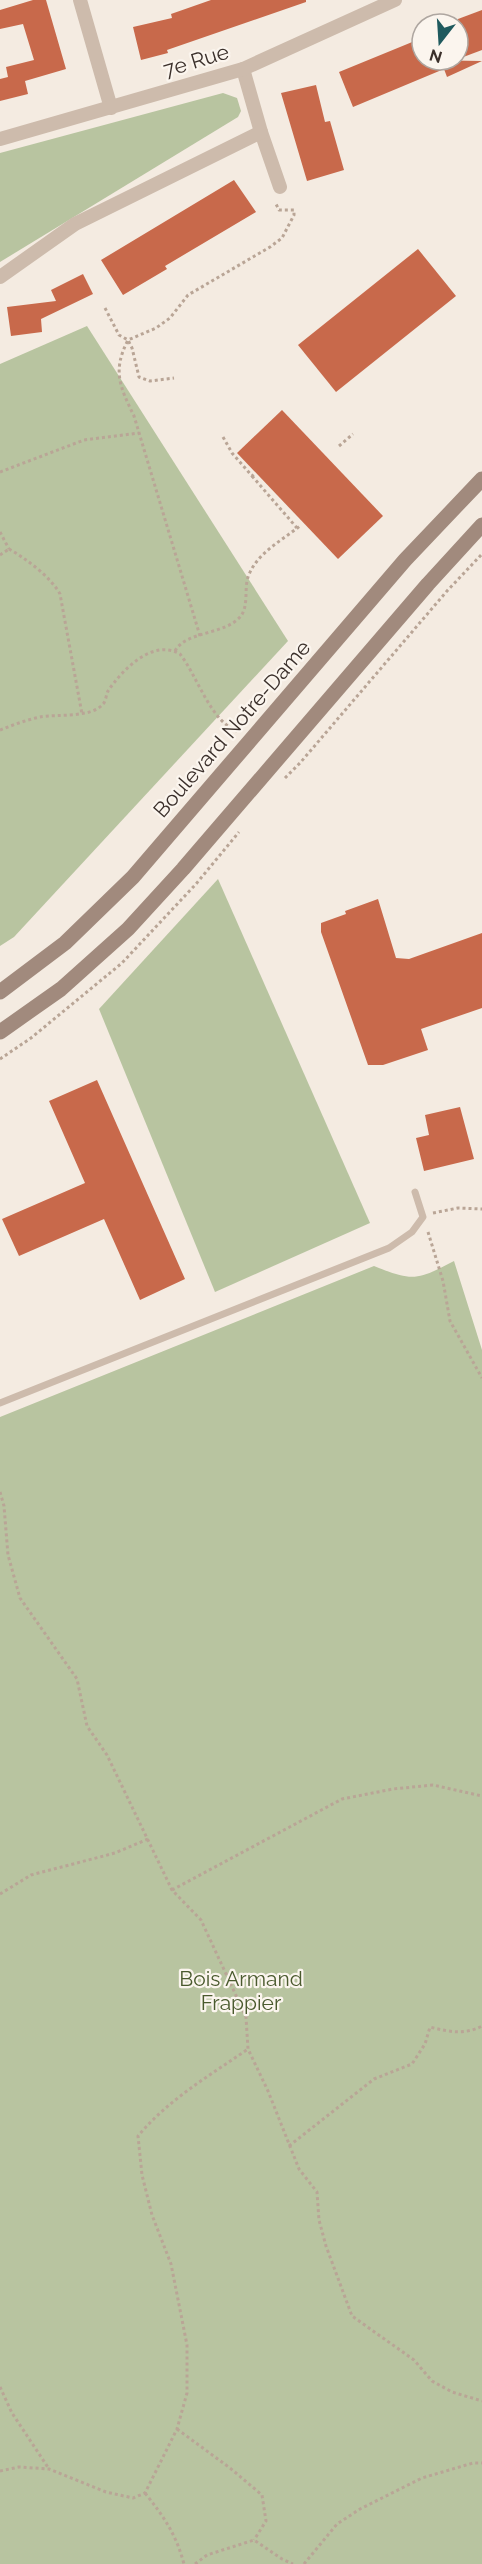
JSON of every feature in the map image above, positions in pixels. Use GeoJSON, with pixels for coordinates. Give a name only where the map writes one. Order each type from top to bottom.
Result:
{"type":"FeatureCollection","features":[{"type":"Feature","properties":{"kind":"street"},"geometry":{"type":"LineString","coordinates":[[80,0],[111,108]]}},
{"type":"Feature","properties":{"kind":"street","name":"7e Rue"},"geometry":{"type":"LineString","coordinates":[[0,139],[243,69],[395,0]]}},
{"type":"Feature","properties":{"kind":"street"},"geometry":{"type":"LineString","coordinates":[[243,69],[280,187]]}},
{"type":"Feature","properties":{"kind":"street"},"geometry":{"type":"LineString","coordinates":[[0,277],[75,224],[261,132]]}},
{"type":"Feature","properties":{"kind":"street","name":"Boulevard Notre-Dame"},"geometry":{"type":"LineString","coordinates":[[0,992],[65,942],[133,877],[412,552],[482,479]]}},
{"type":"Feature","properties":{"kind":"street"},"geometry":{"type":"LineString","coordinates":[[0,1032],[61,989],[128,929],[188,863],[416,597],[482,525]]}},
{"type":"Feature","properties":{"kind":"lane"},"geometry":{"type":"LineString","coordinates":[[0,1403],[389,1248],[412,1232],[423,1217],[415,1192]]}},
{"type":"Feature","properties":{"kind":"path"},"geometry":{"type":"LineString","coordinates":[[200,636],[139,433],[120,384],[118,366],[128,340],[156,328],[170,318],[188,295],[241,266],[282,238],[294,215],[294,210],[291,208],[282,211],[276,206],[274,195],[280,187]]}},
{"type":"Feature","properties":{"kind":"path"},"geometry":{"type":"LineString","coordinates":[[105,308],[119,335],[128,340],[139,377],[150,381],[174,378]]}},
{"type":"Feature","properties":{"kind":"path"},"geometry":{"type":"LineString","coordinates":[[0,472],[84,440],[139,433]]}},
{"type":"Feature","properties":{"kind":"path"},"geometry":{"type":"LineString","coordinates":[[339,446],[353,434]]}},
{"type":"Feature","properties":{"kind":"path"},"geometry":{"type":"LineString","coordinates":[[175,651],[180,644],[226,627],[242,615],[245,588],[254,565],[268,548],[280,543],[299,527],[232,453],[223,436]]}},
{"type":"Feature","properties":{"kind":"path"},"geometry":{"type":"LineString","coordinates":[[0,532],[9,549],[41,572],[60,594],[82,714]]}},
{"type":"Feature","properties":{"kind":"path"},"geometry":{"type":"LineString","coordinates":[[0,555],[9,549]]}},
{"type":"Feature","properties":{"kind":"path"},"geometry":{"type":"LineString","coordinates":[[280,780],[300,764],[447,591],[482,554]]}},
{"type":"Feature","properties":{"kind":"path"},"geometry":{"type":"LineString","coordinates":[[0,730],[42,717],[82,714],[104,704],[107,692],[139,659],[155,651],[175,651],[185,659],[197,685],[225,723],[241,733]]}},
{"type":"Feature","properties":{"kind":"path"},"geometry":{"type":"LineString","coordinates":[[482,1209],[440,1210],[423,1217],[443,1281],[450,1321],[482,1378]]}},
{"type":"Feature","properties":{"kind":"path"},"geometry":{"type":"LineString","coordinates":[[0,1491],[4,1506],[8,1555],[20,1598],[77,1678],[87,1726],[107,1755],[172,1890],[201,1920],[246,2017],[248,2049],[268,2091],[299,2169],[317,2192],[319,2220],[326,2246],[352,2316],[414,2360],[432,2381],[452,2392],[482,2401]]}},
{"type":"Feature","properties":{"kind":"path"},"geometry":{"type":"LineString","coordinates":[[172,1890],[342,1798],[433,1785],[482,1796]]}},
{"type":"Feature","properties":{"kind":"path"},"geometry":{"type":"LineString","coordinates":[[0,1894],[31,1875],[115,1853],[148,1839]]}},
{"type":"Feature","properties":{"kind":"path"},"geometry":{"type":"LineString","coordinates":[[288,2146],[374,2079],[412,2064],[425,2044],[430,2027],[450,2032],[464,2032],[482,2026]]}},
{"type":"Feature","properties":{"kind":"path"},"geometry":{"type":"LineString","coordinates":[[0,2471],[20,2467],[50,2469],[106,2492],[133,2498],[145,2493],[177,2430],[187,2393],[188,2345],[171,2264],[152,2216],[142,2175],[138,2136],[157,2114],[183,2092],[248,2049]]}},
{"type":"Feature","properties":{"kind":"path"},"geometry":{"type":"LineString","coordinates":[[0,2387],[12,2413],[50,2469]]}},
{"type":"Feature","properties":{"kind":"path"},"geometry":{"type":"LineString","coordinates":[[177,2430],[230,2468],[262,2495],[266,2521],[254,2540],[207,2555],[195,2564]]}},
{"type":"Feature","properties":{"kind":"path"},"geometry":{"type":"LineString","coordinates":[[304,2564],[338,2524],[360,2509],[422,2478],[473,2463],[482,2463]]}},
{"type":"Feature","properties":{"kind":"path"},"geometry":{"type":"LineString","coordinates":[[145,2493],[163,2515],[177,2539],[184,2564]]}},
{"type":"Feature","properties":{"kind":"path"},"geometry":{"type":"LineString","coordinates":[[254,2540],[293,2564]]}},
{"type":"Feature","properties":{"kind":"green space"},"geometry":{"type":"Polygon","coordinates":[[[223,93],[237,98],[241,111],[238,117],[0,262],[0,153],[223,93]]]}},
{"type":"Feature","properties":{"kind":"green space"},"geometry":{"type":"Polygon","coordinates":[[[87,326],[288,641],[14,937],[0,946],[0,364],[87,326]]]}},
{"type":"Feature","properties":{"kind":"green space"},"geometry":{"type":"Polygon","coordinates":[[[218,879],[370,1223],[215,1292],[99,1009],[218,879]]]}},
{"type":"Feature","properties":{"kind":"green space","name":"Bois Armand Frappier"},"geometry":{"type":"Polygon","coordinates":[[[454,1261],[482,1350],[482,2564],[0,2564],[0,1417],[374,1266],[398,1275],[415,1277],[432,1272],[454,1261]]]}},
{"type":"Feature","properties":{"kind":"building"},"geometry":{"type":"Polygon","coordinates":[[[33,0],[46,0],[66,69],[25,81],[28,94],[0,101],[0,79],[8,77],[6,67],[34,60],[23,24],[0,29],[0,10],[33,0]]]}},
{"type":"Feature","properties":{"kind":"building"},"geometry":{"type":"Polygon","coordinates":[[[211,0],[306,0],[306,2],[167,50],[168,53],[141,60],[133,27],[172,18],[171,14],[211,0]]]}},
{"type":"Feature","properties":{"kind":"building"},"geometry":{"type":"Polygon","coordinates":[[[482,10],[482,50],[470,54],[470,14],[482,10]]]}},
{"type":"Feature","properties":{"kind":"building"},"geometry":{"type":"Polygon","coordinates":[[[410,43],[410,72],[437,72],[353,107],[339,72],[410,43]]]}},
{"type":"Feature","properties":{"kind":"building"},"geometry":{"type":"Polygon","coordinates":[[[470,61],[482,61],[470,66],[470,61]]]}},
{"type":"Feature","properties":{"kind":"building"},"geometry":{"type":"Polygon","coordinates":[[[445,72],[458,72],[447,77],[445,72]]]}},
{"type":"Feature","properties":{"kind":"building"},"geometry":{"type":"Polygon","coordinates":[[[316,85],[325,122],[330,121],[344,170],[307,181],[281,93],[316,85]]]}},
{"type":"Feature","properties":{"kind":"building"},"geometry":{"type":"Polygon","coordinates":[[[234,180],[256,212],[165,266],[167,269],[123,295],[101,260],[234,180]]]}},
{"type":"Feature","properties":{"kind":"building"},"geometry":{"type":"Polygon","coordinates":[[[418,249],[456,296],[336,392],[298,345],[418,249]]]}},
{"type":"Feature","properties":{"kind":"building"},"geometry":{"type":"Polygon","coordinates":[[[83,274],[93,294],[41,319],[42,332],[11,336],[7,307],[56,301],[51,290],[83,274]]]}},
{"type":"Feature","properties":{"kind":"building"},"geometry":{"type":"Polygon","coordinates":[[[282,410],[383,516],[338,559],[237,453],[282,410]]]}},
{"type":"Feature","properties":{"kind":"building"},"geometry":{"type":"Polygon","coordinates":[[[378,899],[396,958],[409,959],[482,933],[482,1008],[421,1029],[428,1050],[383,1065],[368,1065],[321,932],[321,923],[378,899]]]}},
{"type":"Feature","properties":{"kind":"building"},"geometry":{"type":"Polygon","coordinates":[[[97,1080],[185,1279],[140,1300],[104,1219],[19,1256],[2,1219],[85,1183],[49,1101],[97,1080]]]}},
{"type":"Feature","properties":{"kind":"building"},"geometry":{"type":"Polygon","coordinates":[[[460,1107],[474,1159],[424,1171],[416,1138],[429,1135],[425,1115],[460,1107]]]}}]}
